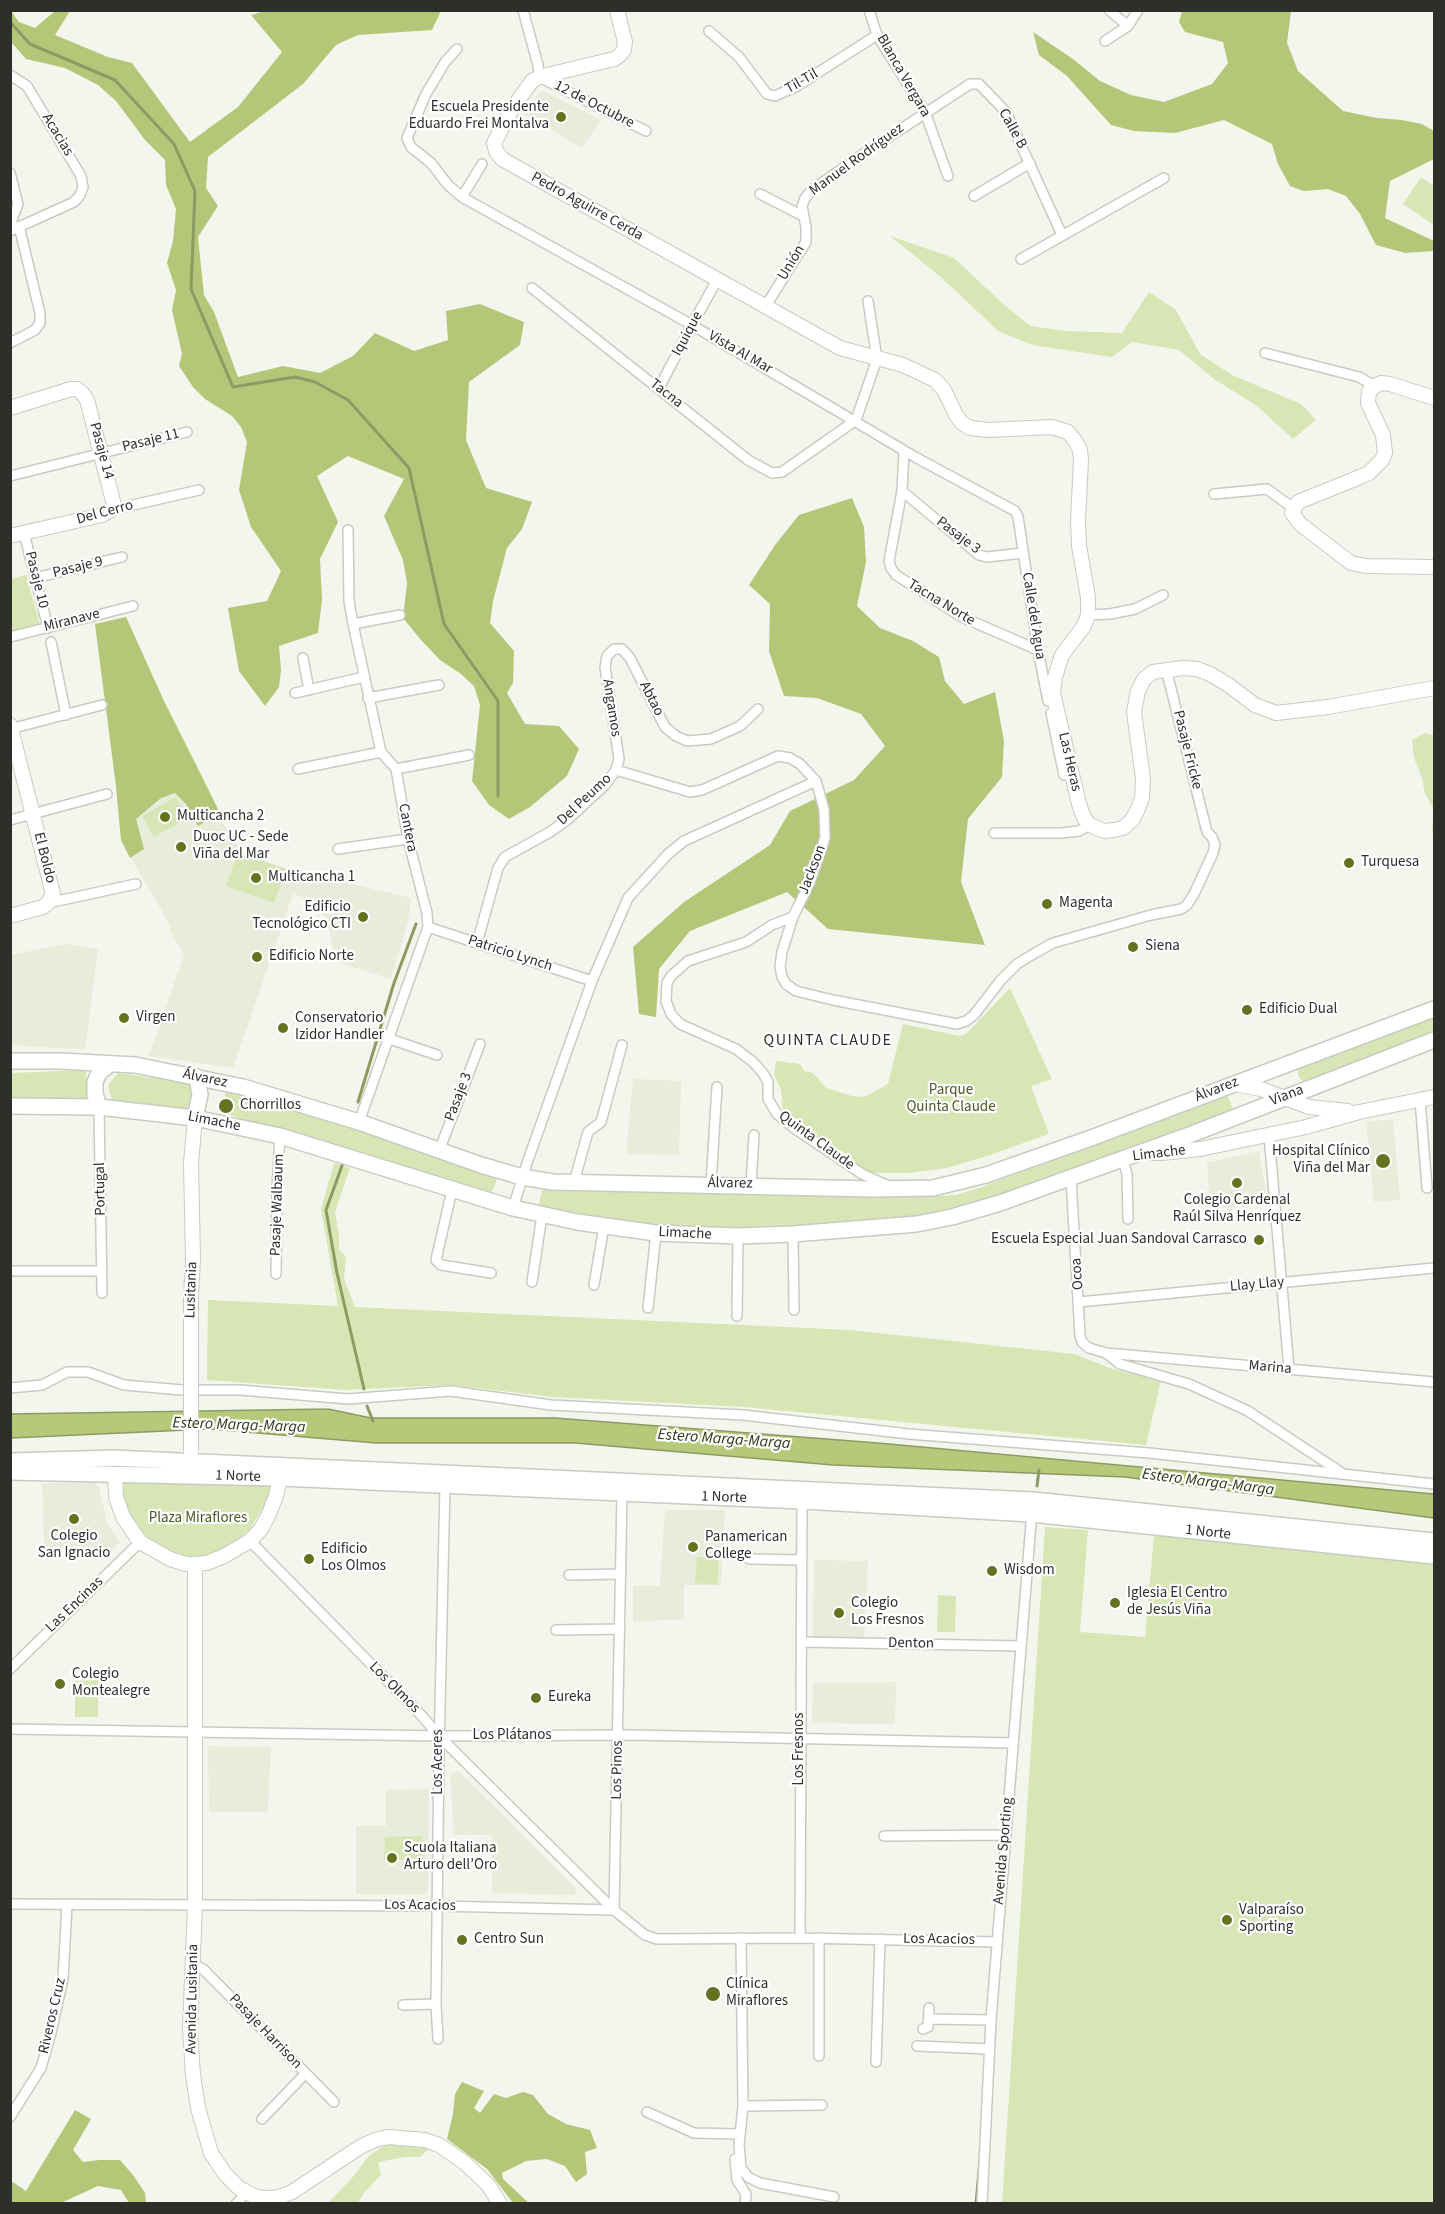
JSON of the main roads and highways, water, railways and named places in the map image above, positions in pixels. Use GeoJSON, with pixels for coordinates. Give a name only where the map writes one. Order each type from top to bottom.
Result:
{"type":"FeatureCollection","features":[{"type":"Feature","properties":{"kind":"main road","name":"Álvarez"},"geometry":{"type":"LineString","coordinates":[[10,1061],[110,1064],[159,1069],[196,1077],[267,1093],[522,1177],[553,1182],[933,1188],[986,1175],[1091,1138],[1434,1009]]}},
{"type":"Feature","properties":{"kind":"main road","name":"Viana"},"geometry":{"type":"LineString","coordinates":[[1140,1153],[1434,1040]]}},
{"type":"Feature","properties":{"kind":"main road"},"geometry":{"type":"LineString","coordinates":[[99,1107],[95,1094],[95,1082],[99,1073],[110,1064]]}},
{"type":"Feature","properties":{"kind":"main road"},"geometry":{"type":"LineString","coordinates":[[195,1118],[200,1095],[196,1077]]}},
{"type":"Feature","properties":{"kind":"main road","name":"Limache"},"geometry":{"type":"LineString","coordinates":[[10,1106],[99,1107],[195,1118],[280,1136],[513,1208],[604,1226],[656,1233],[738,1236],[917,1224],[952,1217],[1140,1153]]}},
{"type":"Feature","properties":{"kind":"main road","name":"1 Norte"},"geometry":{"type":"LineString","coordinates":[[10,1461],[114,1458],[445,1485],[802,1501],[1032,1507],[1434,1556]]}},
{"type":"Feature","properties":{"kind":"main road"},"geometry":{"type":"LineString","coordinates":[[115,1474],[125,1468],[167,1462]]}},
{"type":"Feature","properties":{"kind":"main road","name":"1 Norte"},"geometry":{"type":"LineString","coordinates":[[10,1472],[115,1474],[191,1463]]}},
{"type":"Feature","properties":{"kind":"main road","name":"1 Norte"},"geometry":{"type":"LineString","coordinates":[[280,1472],[1032,1507],[1434,1541]]}},
{"type":"Feature","properties":{"kind":"water","name":"Estero Marga-Marga"},"geometry":{"type":"Polygon","coordinates":[[[328,1409],[371,1418],[555,1418],[878,1443],[1434,1494],[1434,1518],[1125,1477],[833,1465],[575,1443],[376,1443],[210,1429],[11,1438],[10,1414],[328,1409]]]}},
{"type":"Feature","properties":{"kind":"waterway"},"geometry":{"type":"LineString","coordinates":[[10,22],[30,44],[115,80],[174,144],[195,191],[191,289],[233,387],[295,377],[315,382],[348,400],[409,468],[444,624],[498,701],[498,796]]}},
{"type":"Feature","properties":{"kind":"waterway"},"geometry":{"type":"LineString","coordinates":[[358,1102],[394,983],[416,924]]}},
{"type":"Feature","properties":{"kind":"waterway"},"geometry":{"type":"LineString","coordinates":[[343,1163],[326,1210],[337,1273],[364,1389]]}},
{"type":"Feature","properties":{"kind":"waterway"},"geometry":{"type":"LineString","coordinates":[[367,1406],[373,1421]]}},
{"type":"Feature","properties":{"kind":"waterway"},"geometry":{"type":"LineString","coordinates":[[1037,1486],[1039,1470]]}},
{"type":"Feature","properties":{"kind":"waterway"},"geometry":{"type":"LineString","coordinates":[[976,2204],[980,2160]]}},
{"type":"Feature","properties":{"kind":"place","name":"Escuela Presidente Eduardo Frei Montalva"},"geometry":{"type":"Point","coordinates":[561,117]}},
{"type":"Feature","properties":{"kind":"place","name":"Multicancha 2"},"geometry":{"type":"Point","coordinates":[165,817]}},
{"type":"Feature","properties":{"kind":"place","name":"Duoc UC - Sede Viña del Mar"},"geometry":{"type":"Point","coordinates":[181,847]}},
{"type":"Feature","properties":{"kind":"place","name":"Turquesa"},"geometry":{"type":"Point","coordinates":[1349,863]}},
{"type":"Feature","properties":{"kind":"place","name":"Multicancha 1"},"geometry":{"type":"Point","coordinates":[256,878]}},
{"type":"Feature","properties":{"kind":"place","name":"Magenta"},"geometry":{"type":"Point","coordinates":[1047,904]}},
{"type":"Feature","properties":{"kind":"place","name":"Edificio Tecnológico CTI"},"geometry":{"type":"Point","coordinates":[363,917]}},
{"type":"Feature","properties":{"kind":"place","name":"Siena"},"geometry":{"type":"Point","coordinates":[1133,947]}},
{"type":"Feature","properties":{"kind":"place","name":"Edificio Norte"},"geometry":{"type":"Point","coordinates":[257,957]}},
{"type":"Feature","properties":{"kind":"place","name":"Edificio Dual"},"geometry":{"type":"Point","coordinates":[1247,1010]}},
{"type":"Feature","properties":{"kind":"place","name":"Virgen"},"geometry":{"type":"Point","coordinates":[124,1018]}},
{"type":"Feature","properties":{"kind":"place","name":"Conservatorio Izidor Handler"},"geometry":{"type":"Point","coordinates":[283,1028]}},
{"type":"Feature","properties":{"kind":"place","name":"Chorrillos"},"geometry":{"type":"Point","coordinates":[226,1106]}},
{"type":"Feature","properties":{"kind":"place","name":"Hospital Clínico Viña del Mar"},"geometry":{"type":"Point","coordinates":[1383,1161]}},
{"type":"Feature","properties":{"kind":"place","name":"Colegio Cardenal Raúl Silva Henríquez"},"geometry":{"type":"Point","coordinates":[1237,1183]}},
{"type":"Feature","properties":{"kind":"place","name":"Escuela Especial Juan Sandoval Carrasco"},"geometry":{"type":"Point","coordinates":[1259,1240]}},
{"type":"Feature","properties":{"kind":"place","name":"Colegio San Ignacio"},"geometry":{"type":"Point","coordinates":[74,1519]}},
{"type":"Feature","properties":{"kind":"place","name":"Panamerican College"},"geometry":{"type":"Point","coordinates":[693,1547]}},
{"type":"Feature","properties":{"kind":"place","name":"Edificio Los Olmos"},"geometry":{"type":"Point","coordinates":[309,1559]}},
{"type":"Feature","properties":{"kind":"place","name":"Wisdom"},"geometry":{"type":"Point","coordinates":[992,1571]}},
{"type":"Feature","properties":{"kind":"place","name":"Iglesia El Centro de Jesús Viña"},"geometry":{"type":"Point","coordinates":[1115,1603]}},
{"type":"Feature","properties":{"kind":"place","name":"Colegio Los Fresnos"},"geometry":{"type":"Point","coordinates":[839,1613]}},
{"type":"Feature","properties":{"kind":"place","name":"Colegio Montealegre"},"geometry":{"type":"Point","coordinates":[60,1684]}},
{"type":"Feature","properties":{"kind":"place","name":"Eureka"},"geometry":{"type":"Point","coordinates":[536,1698]}},
{"type":"Feature","properties":{"kind":"place","name":"Scuola Italiana Arturo dell’Oro"},"geometry":{"type":"Point","coordinates":[392,1858]}},
{"type":"Feature","properties":{"kind":"place","name":"Valparaíso Sporting"},"geometry":{"type":"Point","coordinates":[1227,1920]}},
{"type":"Feature","properties":{"kind":"place","name":"Centro Sun"},"geometry":{"type":"Point","coordinates":[462,1940]}},
{"type":"Feature","properties":{"kind":"place","name":"Clínica Miraflores"},"geometry":{"type":"Point","coordinates":[713,1994]}},
{"type":"Feature","properties":{"kind":"district","name":"QUINTA CLAUDE"},"geometry":{"type":"Point","coordinates":[828,1041]}},
{"type":"Feature","properties":{"kind":"park label","name":"Parque Quinta Claude"},"geometry":{"type":"Point","coordinates":[951,1100]}},
{"type":"Feature","properties":{"kind":"park label","name":"Plaza Miraflores"},"geometry":{"type":"Point","coordinates":[198,1519]}}]}
